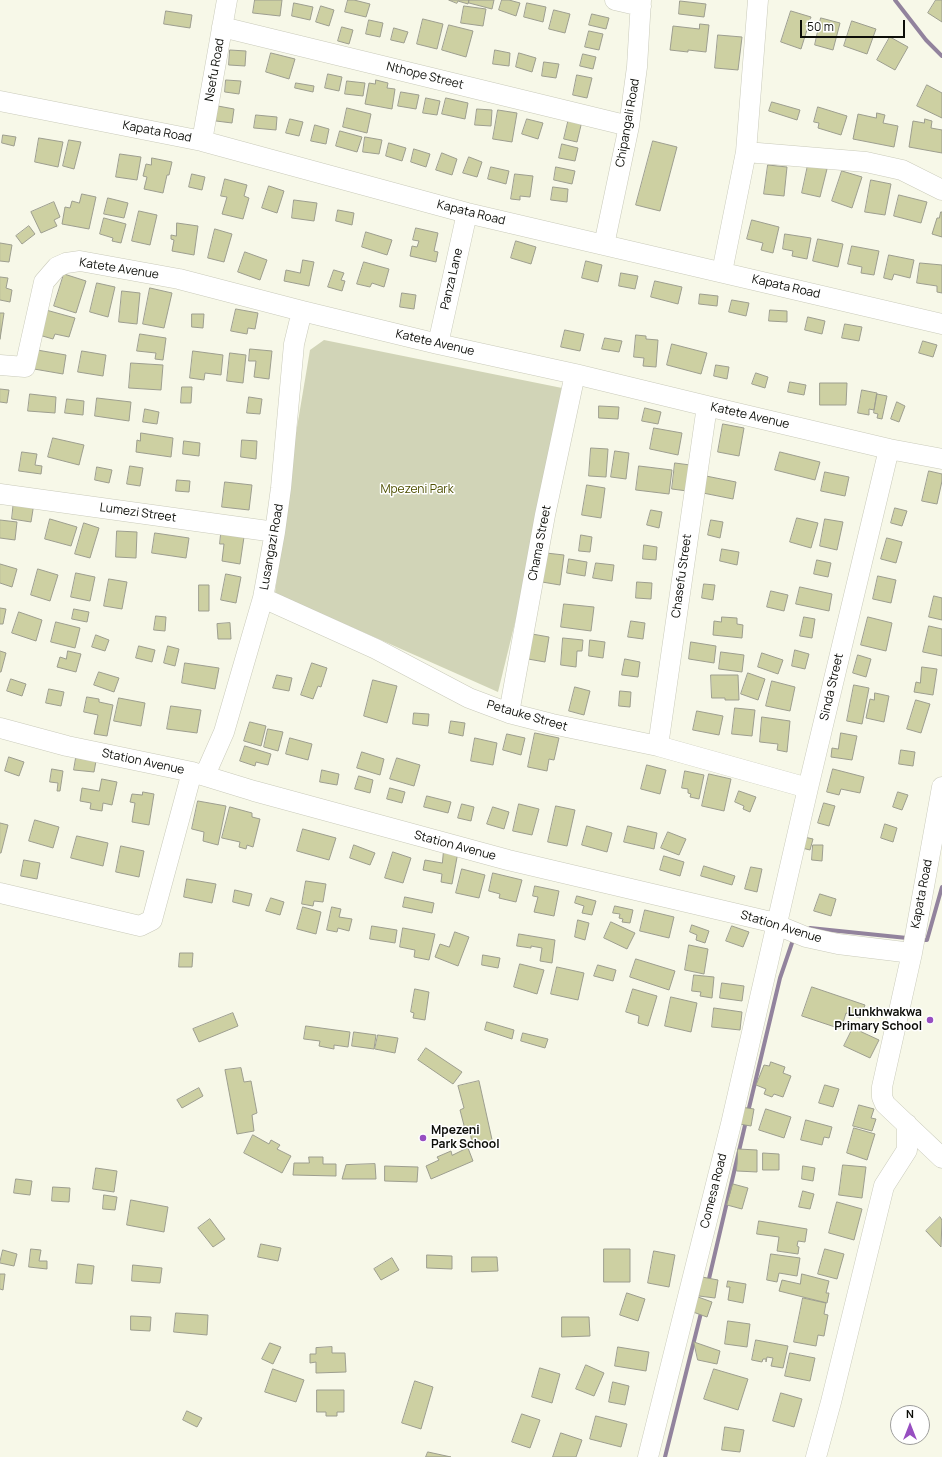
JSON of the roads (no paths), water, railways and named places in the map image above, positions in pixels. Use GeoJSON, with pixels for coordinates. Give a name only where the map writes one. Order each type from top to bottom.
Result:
{"type":"FeatureCollection","features":[{"type":"Feature","properties":{"kind":"street","name":"Nsefu Road"},"geometry":{"type":"LineString","coordinates":[[202,141],[227,0]]}},
{"type":"Feature","properties":{"kind":"street"},"geometry":{"type":"LineString","coordinates":[[616,0],[641,3]]}},
{"type":"Feature","properties":{"kind":"street"},"geometry":{"type":"LineString","coordinates":[[722,272],[746,152],[758,0]]}},
{"type":"Feature","properties":{"kind":"street","name":"Chipangali Road"},"geometry":{"type":"LineString","coordinates":[[604,245],[629,126],[637,67],[641,3]]}},
{"type":"Feature","properties":{"kind":"street","name":"Nthope Street"},"geometry":{"type":"LineString","coordinates":[[222,27],[629,126]]}},
{"type":"Feature","properties":{"kind":"street","name":"Kapata Road"},"geometry":{"type":"LineString","coordinates":[[0,101],[202,141],[467,213],[942,324]]}},
{"type":"Feature","properties":{"kind":"street"},"geometry":{"type":"LineString","coordinates":[[746,152],[866,162],[902,170],[942,190]]}},
{"type":"Feature","properties":{"kind":"street","name":"Panza Lane"},"geometry":{"type":"LineString","coordinates":[[438,344],[467,213]]}},
{"type":"Feature","properties":{"kind":"street","name":"Katete Avenue"},"geometry":{"type":"LineString","coordinates":[[0,365],[25,367],[44,282],[56,267],[66,263],[80,261],[180,279],[302,311],[438,344],[575,374],[890,449],[942,459]]}},
{"type":"Feature","properties":{"kind":"street","name":"Lusangazi Road"},"geometry":{"type":"LineString","coordinates":[[0,893],[140,926],[152,920],[199,774],[224,732],[263,598],[281,488],[294,344],[302,311]]}},
{"type":"Feature","properties":{"kind":"street","name":"Chama Street"},"geometry":{"type":"LineString","coordinates":[[509,713],[545,515],[575,374]]}},
{"type":"Feature","properties":{"kind":"street","name":"Chasefu Street"},"geometry":{"type":"LineString","coordinates":[[658,746],[706,406]]}},
{"type":"Feature","properties":{"kind":"street","name":"Sinda Street"},"geometry":{"type":"LineString","coordinates":[[777,925],[808,788],[890,449]]}},
{"type":"Feature","properties":{"kind":"street","name":"Lumezi Street"},"geometry":{"type":"LineString","coordinates":[[0,494],[275,532]]}},
{"type":"Feature","properties":{"kind":"street","name":"Petauke Street"},"geometry":{"type":"LineString","coordinates":[[263,598],[376,649],[469,698],[509,713],[552,724],[658,746],[808,788]]}},
{"type":"Feature","properties":{"kind":"street","name":"Station Avenue"},"geometry":{"type":"LineString","coordinates":[[0,728],[67,746],[199,774],[254,791],[508,860],[767,921],[806,938],[838,944],[912,953]]}},
{"type":"Feature","properties":{"kind":"street","name":"Kapata Road"},"geometry":{"type":"LineString","coordinates":[[942,787],[912,953],[882,1087],[882,1097],[885,1104],[942,1158]]}},
{"type":"Feature","properties":{"kind":"street","name":"Comesa Road"},"geometry":{"type":"LineString","coordinates":[[648,1457],[731,1124],[777,925]]}},
{"type":"Feature","properties":{"kind":"street"},"geometry":{"type":"LineString","coordinates":[[816,1457],[884,1186],[907,1150],[906,1124]]}},
{"type":"Feature","properties":{"kind":"waterway"},"geometry":{"type":"LineString","coordinates":[[895,0],[926,40],[942,56]]}},
{"type":"Feature","properties":{"kind":"waterway"},"geometry":{"type":"LineString","coordinates":[[923,940],[927,940],[942,887]]}},
{"type":"Feature","properties":{"kind":"waterway"},"geometry":{"type":"LineString","coordinates":[[810,928],[907,938]]}},
{"type":"Feature","properties":{"kind":"waterway"},"geometry":{"type":"LineString","coordinates":[[748,1112],[780,978],[793,940]]}},
{"type":"Feature","properties":{"kind":"waterway"},"geometry":{"type":"LineString","coordinates":[[708,1283],[746,1121]]}},
{"type":"Feature","properties":{"kind":"waterway"},"geometry":{"type":"LineString","coordinates":[[665,1457],[702,1309]]}},
{"type":"Feature","properties":{"kind":"place","name":"Lunkhwakwa Primary School"},"geometry":{"type":"Point","coordinates":[930,1020]}},
{"type":"Feature","properties":{"kind":"place","name":"Mpezeni Park School"},"geometry":{"type":"Point","coordinates":[423,1138]}},
{"type":"Feature","properties":{"kind":"park label","name":"Mpezeni Park"},"geometry":{"type":"Point","coordinates":[417,490]}}]}
